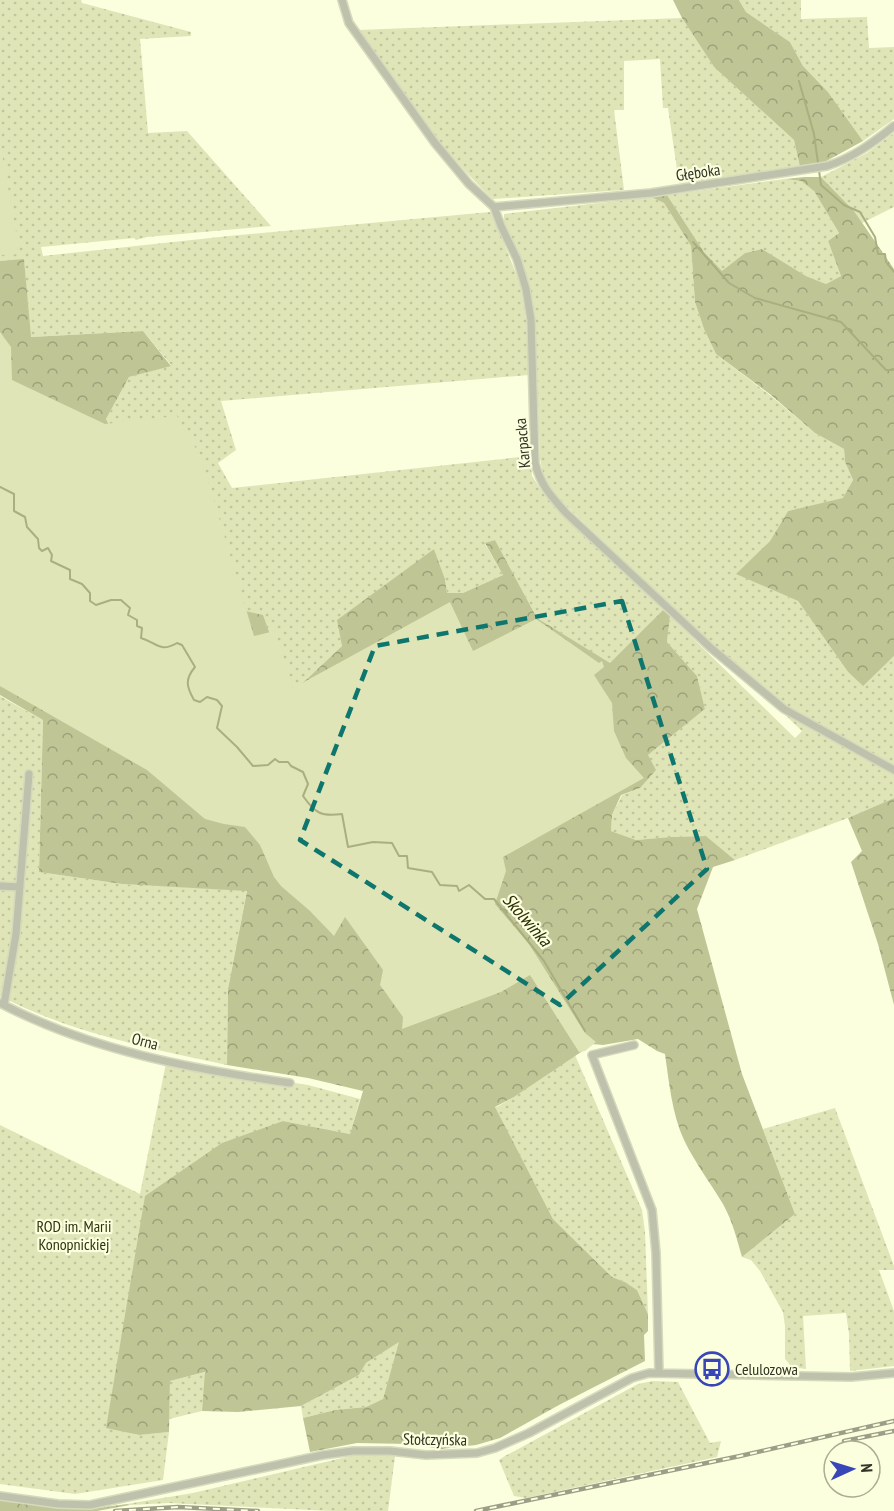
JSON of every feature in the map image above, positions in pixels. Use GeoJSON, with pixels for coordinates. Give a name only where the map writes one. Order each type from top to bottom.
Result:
{"type":"FeatureCollection","features":[{"type":"Feature","properties":{"kind":"street","name":"Karpacka"},"geometry":{"type":"LineString","coordinates":[[342,0],[349,23],[435,143],[469,184],[495,207],[501,226],[517,259],[526,289],[532,339],[535,463],[539,480],[548,494],[712,649],[792,715],[894,770]]}},
{"type":"Feature","properties":{"kind":"street","name":"Głęboka"},"geometry":{"type":"LineString","coordinates":[[495,207],[651,193],[827,166],[844,161],[858,153],[894,126]]}},
{"type":"Feature","properties":{"kind":"street"},"geometry":{"type":"LineString","coordinates":[[2,1004],[16,934],[29,774]]}},
{"type":"Feature","properties":{"kind":"street"},"geometry":{"type":"LineString","coordinates":[[0,886],[20,888]]}},
{"type":"Feature","properties":{"kind":"street","name":"Orna"},"geometry":{"type":"LineString","coordinates":[[2,1004],[64,1033],[89,1041],[168,1061],[290,1083]]}},
{"type":"Feature","properties":{"kind":"street"},"geometry":{"type":"LineString","coordinates":[[634,1045],[592,1055],[652,1210],[656,1253],[659,1372]]}},
{"type":"Feature","properties":{"kind":"street","name":"Stołczyńska"},"geometry":{"type":"LineString","coordinates":[[0,1496],[58,1504],[90,1505],[333,1454],[377,1451],[426,1455],[477,1453],[529,1433],[640,1374],[659,1372],[851,1377],[894,1373]]}},
{"type":"Feature","properties":{"kind":"highlighted area"},"geometry":{"type":"Polygon","coordinates":[[[622,601],[707,869],[560,1005],[300,840],[375,646],[622,601]]]}},
{"type":"Feature","properties":{"kind":"green space"},"geometry":{"type":"Polygon","coordinates":[[[0,0],[81,0],[82,3],[191,32],[191,36],[140,39],[148,133],[187,131],[271,226],[41,247],[43,256],[490,212],[521,286],[526,320],[529,375],[221,401],[236,450],[218,463],[232,488],[530,456],[532,476],[544,494],[663,610],[611,664],[537,618],[495,540],[485,544],[503,575],[463,593],[447,593],[445,579],[434,549],[342,646],[291,694],[237,609],[138,481],[106,419],[129,377],[171,365],[143,331],[30,337],[24,260],[0,261],[0,0]]]}},
{"type":"Feature","properties":{"kind":"green space"},"geometry":{"type":"Polygon","coordinates":[[[673,0],[739,0],[746,12],[790,42],[803,66],[828,92],[863,141],[821,164],[800,167],[794,140],[714,67],[673,0]]]}},
{"type":"Feature","properties":{"kind":"green space"},"geometry":{"type":"Polygon","coordinates":[[[739,0],[801,0],[801,19],[867,17],[869,48],[894,47],[894,119],[863,141],[828,92],[803,66],[790,42],[746,12],[739,0]]]}},
{"type":"Feature","properties":{"kind":"green space"},"geometry":{"type":"Polygon","coordinates":[[[682,18],[714,67],[794,140],[800,167],[679,183],[668,108],[663,108],[660,59],[624,61],[624,110],[614,110],[624,190],[493,199],[438,139],[358,30],[682,18]]]}},
{"type":"Feature","properties":{"kind":"green space"},"geometry":{"type":"Polygon","coordinates":[[[894,133],[894,207],[862,223],[854,211],[821,177],[867,153],[894,133]]]}},
{"type":"Feature","properties":{"kind":"green space"},"geometry":{"type":"Polygon","coordinates":[[[0,143],[20,254],[0,255],[0,143]]]}},
{"type":"Feature","properties":{"kind":"green space"},"geometry":{"type":"Polygon","coordinates":[[[821,177],[854,211],[894,269],[894,656],[863,686],[848,672],[798,601],[736,574],[770,541],[788,511],[843,498],[853,480],[845,462],[844,449],[815,433],[771,395],[716,354],[695,302],[691,246],[664,203],[651,197],[667,195],[704,252],[722,271],[745,253],[762,249],[806,276],[826,284],[841,276],[828,241],[839,233],[814,191],[801,181],[785,179],[821,177]]]}},
{"type":"Feature","properties":{"kind":"green space"},"geometry":{"type":"Polygon","coordinates":[[[785,179],[801,181],[814,191],[839,233],[828,241],[841,276],[826,284],[806,276],[762,249],[745,253],[722,272],[704,252],[667,195],[785,179]]]}},
{"type":"Feature","properties":{"kind":"green space"},"geometry":{"type":"Polygon","coordinates":[[[651,197],[664,203],[691,246],[695,302],[716,354],[815,433],[844,449],[845,462],[853,480],[843,499],[788,511],[770,541],[737,574],[798,601],[848,672],[862,685],[894,656],[894,798],[848,818],[735,860],[706,836],[636,840],[611,831],[612,815],[622,795],[640,788],[648,755],[705,709],[697,676],[667,642],[670,616],[795,738],[802,731],[554,494],[544,478],[540,459],[535,319],[522,265],[504,224],[504,214],[651,197]]]}},
{"type":"Feature","properties":{"kind":"green space"},"geometry":{"type":"Polygon","coordinates":[[[24,259],[31,337],[143,331],[171,366],[129,377],[106,419],[138,481],[237,609],[263,615],[291,694],[342,646],[337,620],[434,549],[445,579],[447,593],[463,593],[503,575],[485,543],[495,540],[537,618],[610,663],[663,610],[670,616],[667,642],[697,676],[705,709],[648,755],[656,770],[640,788],[621,795],[612,815],[611,831],[636,840],[706,836],[735,860],[713,867],[697,909],[742,1074],[795,1214],[742,1257],[726,1210],[693,1157],[680,1130],[665,1054],[638,1039],[603,1045],[593,1044],[514,1097],[495,1107],[553,1219],[612,1277],[637,1290],[648,1314],[648,1331],[644,1335],[645,1361],[500,1438],[476,1445],[441,1449],[410,1444],[357,1443],[310,1452],[303,1418],[335,1410],[366,1407],[383,1399],[399,1342],[366,1363],[359,1375],[301,1406],[238,1412],[202,1411],[205,1372],[170,1381],[169,1432],[139,1435],[106,1428],[145,1196],[222,1143],[283,1121],[350,1134],[363,1091],[308,1078],[227,1065],[228,989],[247,891],[122,884],[39,872],[43,720],[0,695],[0,261],[24,259]]]}},
{"type":"Feature","properties":{"kind":"green space"},"geometry":{"type":"Polygon","coordinates":[[[0,332],[11,347],[12,380],[105,424],[177,416],[201,457],[254,636],[275,631],[293,688],[450,602],[473,651],[536,619],[599,663],[602,661],[604,667],[594,675],[612,703],[614,731],[626,758],[644,778],[503,857],[506,871],[495,904],[529,944],[585,1033],[596,1042],[585,1051],[579,1052],[530,975],[501,992],[402,1029],[403,1017],[380,985],[383,970],[345,917],[334,936],[281,886],[274,877],[260,845],[245,827],[205,819],[147,770],[0,686],[0,332]]]}},
{"type":"Feature","properties":{"kind":"green space"},"geometry":{"type":"Polygon","coordinates":[[[0,696],[43,720],[39,872],[122,884],[247,890],[228,989],[227,1065],[82,1030],[0,996],[0,696]]]}},
{"type":"Feature","properties":{"kind":"green space"},"geometry":{"type":"Polygon","coordinates":[[[894,798],[894,1005],[878,944],[851,862],[862,851],[848,818],[894,798]]]}},
{"type":"Feature","properties":{"kind":"green space"},"geometry":{"type":"Polygon","coordinates":[[[575,1055],[642,1210],[648,1314],[637,1290],[612,1277],[553,1219],[495,1108],[575,1055]]]}},
{"type":"Feature","properties":{"kind":"green space","name":"ROD im. Marii Konopnickiej"},"geometry":{"type":"Polygon","coordinates":[[[166,1063],[308,1085],[360,1099],[350,1134],[283,1121],[106,1427],[138,1435],[169,1432],[163,1480],[75,1494],[0,1484],[0,1125],[140,1194],[166,1063]]]}},
{"type":"Feature","properties":{"kind":"green space"},"geometry":{"type":"Polygon","coordinates":[[[835,1108],[894,1266],[894,1270],[879,1270],[894,1311],[894,1366],[850,1371],[846,1313],[803,1316],[806,1369],[792,1367],[785,1359],[783,1312],[760,1271],[751,1260],[742,1257],[795,1214],[763,1129],[835,1108]]]}},
{"type":"Feature","properties":{"kind":"green space"},"geometry":{"type":"Polygon","coordinates":[[[400,1341],[383,1399],[366,1407],[335,1410],[303,1418],[301,1406],[359,1375],[366,1363],[400,1341]]]}},
{"type":"Feature","properties":{"kind":"green space"},"geometry":{"type":"Polygon","coordinates":[[[206,1372],[202,1411],[169,1419],[170,1381],[206,1372]]]}},
{"type":"Feature","properties":{"kind":"green space"},"geometry":{"type":"Polygon","coordinates":[[[653,1381],[678,1382],[710,1443],[721,1441],[717,1457],[526,1498],[514,1496],[499,1460],[638,1384],[653,1381]]]}},
{"type":"Feature","properties":{"kind":"green space"},"geometry":{"type":"Polygon","coordinates":[[[355,1455],[395,1456],[388,1511],[332,1511],[169,1503],[127,1504],[193,1493],[355,1455]]]}},
{"type":"Feature","properties":{"kind":"green space"},"geometry":{"type":"Polygon","coordinates":[[[0,1500],[70,1509],[130,1505],[97,1511],[0,1511],[0,1500]]]}},
{"type":"Feature","properties":{"kind":"waterway"},"geometry":{"type":"LineString","coordinates":[[799,81],[814,134],[821,185],[844,205],[860,212],[875,237],[878,254],[885,254],[886,262],[894,272]]}},
{"type":"Feature","properties":{"kind":"waterway"},"geometry":{"type":"LineString","coordinates":[[693,242],[729,283],[755,298],[841,322],[886,370],[894,370]]}},
{"type":"Feature","properties":{"kind":"waterway","name":"Skolwinka"},"geometry":{"type":"LineString","coordinates":[[0,487],[14,494],[14,511],[25,517],[27,527],[38,539],[39,548],[42,551],[48,548],[52,555],[51,561],[70,570],[70,579],[82,584],[90,593],[90,601],[96,605],[111,600],[121,600],[130,608],[128,615],[137,620],[137,626],[142,628],[141,638],[162,647],[177,643],[182,645],[195,667],[188,683],[194,700],[200,702],[207,697],[217,700],[222,706],[217,728],[253,766],[268,765],[275,759],[279,762],[288,762],[303,772],[308,784],[303,796],[319,812],[329,815],[342,814],[348,847],[373,842],[392,843],[399,856],[407,856],[408,868],[432,872],[440,885],[457,886],[459,891],[469,885],[485,899],[494,899],[544,961],[585,1031]]}},
{"type":"Feature","properties":{"kind":"railway"},"geometry":{"type":"LineString","coordinates":[[476,1511],[740,1456],[894,1421]]}},
{"type":"Feature","properties":{"kind":"railway"},"geometry":{"type":"LineString","coordinates":[[854,1439],[894,1431]]}},
{"type":"Feature","properties":{"kind":"railway"},"geometry":{"type":"LineString","coordinates":[[115,1511],[178,1507],[258,1511]]}},
{"type":"Feature","properties":{"kind":"place","name":"Celulozowa"},"geometry":{"type":"Point","coordinates":[712,1369]}}]}
